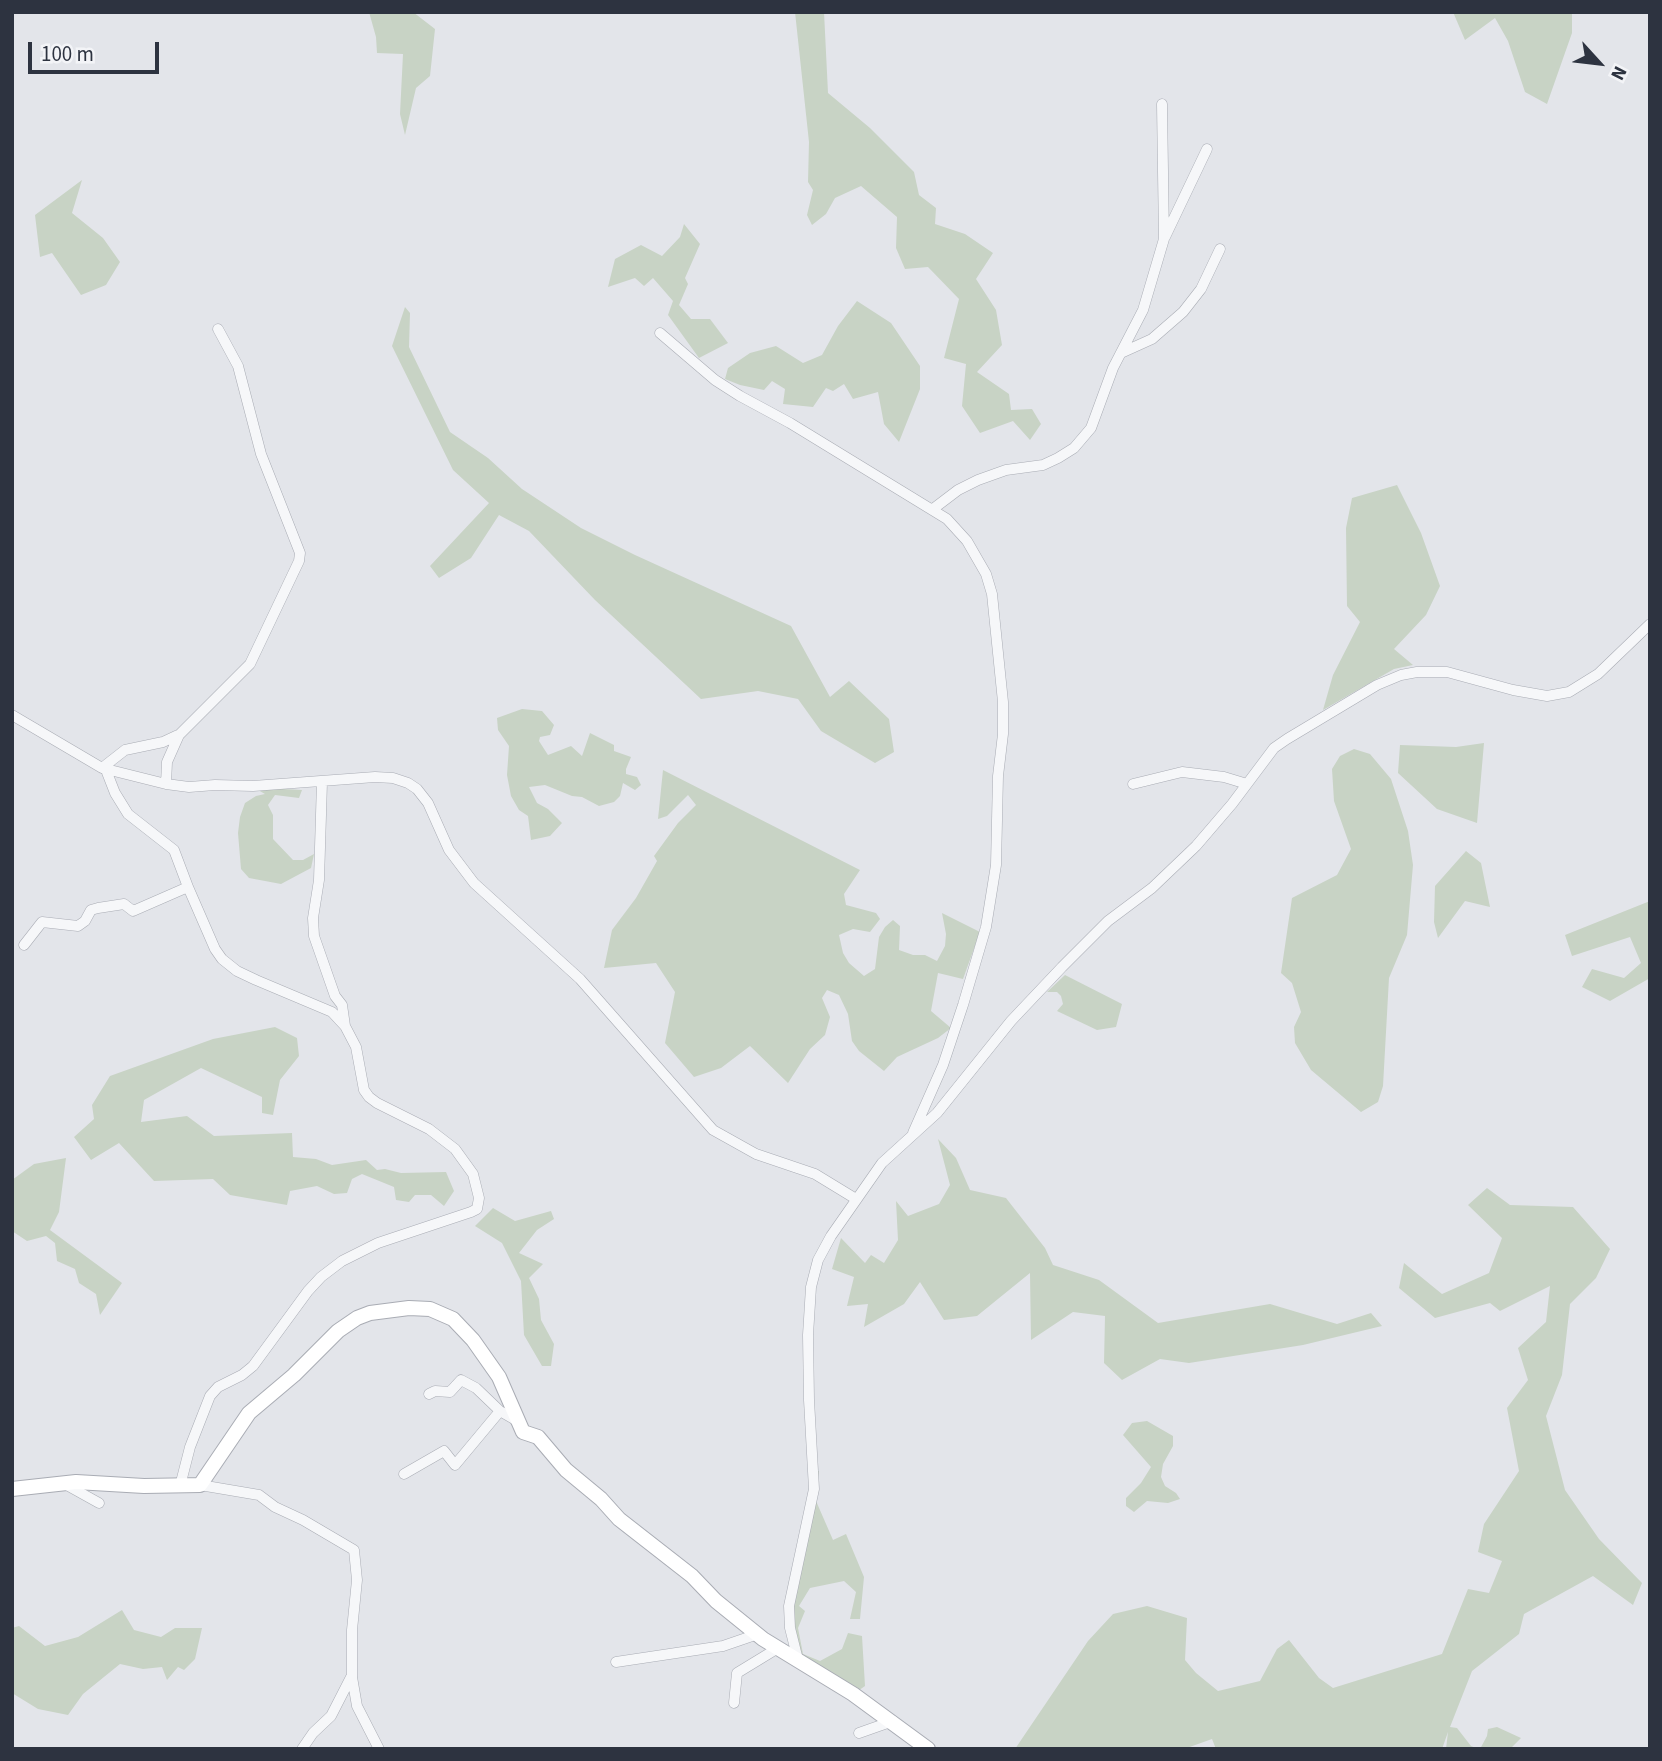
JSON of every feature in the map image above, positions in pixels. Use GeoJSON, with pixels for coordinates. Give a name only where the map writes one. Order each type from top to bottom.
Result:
{"type":"FeatureCollection","features":[{"type":"Feature","properties":{"kind":"street"},"geometry":{"type":"LineString","coordinates":[[1162,104],[1164,239]]}},
{"type":"Feature","properties":{"kind":"street"},"geometry":{"type":"LineString","coordinates":[[933,509],[958,490],[978,480],[1006,470],[1043,465],[1074,448],[1091,428],[1104,388],[1143,310],[1164,239],[1208,149]]}},
{"type":"Feature","properties":{"kind":"street"},"geometry":{"type":"LineString","coordinates":[[1121,353],[1153,339],[1183,312],[1201,289],[1220,249]]}},
{"type":"Feature","properties":{"kind":"street"},"geometry":{"type":"LineString","coordinates":[[166,784],[167,761],[179,735],[250,664],[299,561],[300,553],[257,441],[238,366],[218,329]]}},
{"type":"Feature","properties":{"kind":"street"},"geometry":{"type":"LineString","coordinates":[[660,333],[723,385],[947,519],[977,557],[989,584],[1001,679],[1003,734],[998,776],[996,865],[986,927],[954,1032],[911,1137]]}},
{"type":"Feature","properties":{"kind":"street"},"geometry":{"type":"LineString","coordinates":[[798,1660],[790,1628],[789,1606],[814,1489],[809,1400],[809,1298],[818,1260],[882,1163],[937,1113],[1028,1002],[1108,921],[1152,888],[1216,824],[1274,748],[1377,685],[1401,675],[1428,670],[1447,672],[1513,690],[1547,696],[1569,692],[1590,681],[1650,624]]}},
{"type":"Feature","properties":{"kind":"street"},"geometry":{"type":"LineString","coordinates":[[12,715],[104,769],[166,784],[189,787],[393,778],[417,789],[428,803],[449,850],[466,874],[492,901],[580,979],[713,1130],[756,1154],[815,1174],[856,1199]]}},
{"type":"Feature","properties":{"kind":"street"},"geometry":{"type":"LineString","coordinates":[[104,769],[125,750],[163,742],[179,735]]}},
{"type":"Feature","properties":{"kind":"street"},"geometry":{"type":"LineString","coordinates":[[104,769],[128,814],[174,850],[215,949],[222,959],[237,971],[323,1007],[345,1026]]}},
{"type":"Feature","properties":{"kind":"street"},"geometry":{"type":"LineString","coordinates":[[1133,784],[1182,772],[1224,777],[1247,784]]}},
{"type":"Feature","properties":{"kind":"street"},"geometry":{"type":"LineString","coordinates":[[180,1486],[190,1447],[210,1396],[218,1387],[253,1366],[321,1277],[342,1261],[378,1243],[471,1212],[477,1209],[479,1204],[473,1174],[455,1149],[429,1129],[377,1103],[364,1090],[356,1047],[345,1026],[342,1005],[335,996],[314,936],[322,782]]}},
{"type":"Feature","properties":{"kind":"street"},"geometry":{"type":"LineString","coordinates":[[24,945],[42,922],[78,926],[91,911],[98,908],[124,904],[133,911],[188,887]]}},
{"type":"Feature","properties":{"kind":"street"},"geometry":{"type":"LineString","coordinates":[[200,1485],[238,1426],[258,1404],[293,1375],[338,1331],[357,1318],[386,1310],[430,1309],[462,1326],[499,1377],[523,1432],[538,1437],[566,1470],[601,1499],[619,1519],[692,1576],[716,1601],[758,1634],[893,1721],[928,1749]]}},
{"type":"Feature","properties":{"kind":"street"},"geometry":{"type":"LineString","coordinates":[[429,1394],[435,1391],[450,1392],[461,1380],[476,1388],[500,1411],[519,1422]]}},
{"type":"Feature","properties":{"kind":"street"},"geometry":{"type":"LineString","coordinates":[[404,1474],[444,1451],[455,1465],[500,1411]]}},
{"type":"Feature","properties":{"kind":"street"},"geometry":{"type":"LineString","coordinates":[[12,1489],[76,1482],[200,1485],[259,1495],[275,1507],[354,1550],[357,1580],[352,1630],[352,1677],[357,1706],[379,1749]]}},
{"type":"Feature","properties":{"kind":"street"},"geometry":{"type":"LineString","coordinates":[[63,1483],[99,1503]]}},
{"type":"Feature","properties":{"kind":"street"},"geometry":{"type":"LineString","coordinates":[[617,1662],[723,1646],[758,1634]]}},
{"type":"Feature","properties":{"kind":"street"},"geometry":{"type":"LineString","coordinates":[[734,1703],[737,1673],[778,1648]]}},
{"type":"Feature","properties":{"kind":"street"},"geometry":{"type":"LineString","coordinates":[[302,1749],[313,1733],[331,1716],[352,1677]]}},
{"type":"Feature","properties":{"kind":"street"},"geometry":{"type":"LineString","coordinates":[[859,1733],[893,1721]]}},
{"type":"Feature","properties":{"kind":"green space"},"geometry":{"type":"Polygon","coordinates":[[[369,12],[413,12],[435,29],[430,76],[416,88],[405,135],[400,114],[403,54],[377,53],[369,12]]]}},
{"type":"Feature","properties":{"kind":"green space"},"geometry":{"type":"Polygon","coordinates":[[[795,12],[824,12],[828,93],[870,128],[914,172],[919,195],[936,208],[935,224],[965,234],[993,253],[976,279],[996,310],[1002,345],[977,372],[1009,394],[1011,410],[1032,409],[1041,424],[1030,440],[1013,421],[980,433],[962,406],[966,364],[944,358],[959,299],[928,267],[905,269],[896,248],[897,217],[861,186],[835,198],[826,214],[812,225],[807,215],[813,190],[808,182],[809,142],[795,12]]]}},
{"type":"Feature","properties":{"kind":"green space"},"geometry":{"type":"Polygon","coordinates":[[[1453,12],[1572,12],[1572,33],[1547,104],[1525,92],[1508,41],[1495,18],[1465,40],[1453,12]]]}},
{"type":"Feature","properties":{"kind":"green space"},"geometry":{"type":"Polygon","coordinates":[[[82,180],[72,213],[103,238],[120,262],[106,285],[81,295],[52,253],[40,257],[35,215],[82,180]]]}},
{"type":"Feature","properties":{"kind":"green space"},"geometry":{"type":"Polygon","coordinates":[[[684,224],[700,244],[685,278],[688,284],[679,305],[691,319],[710,319],[728,343],[699,358],[668,315],[673,301],[653,278],[644,286],[635,278],[608,287],[615,259],[641,245],[662,256],[680,237],[684,224]]]}},
{"type":"Feature","properties":{"kind":"green space"},"geometry":{"type":"Polygon","coordinates":[[[857,301],[891,323],[920,366],[920,389],[899,442],[884,424],[878,392],[853,399],[844,384],[833,391],[826,388],[813,407],[783,404],[785,389],[772,381],[764,390],[725,379],[728,368],[750,353],[776,346],[803,363],[822,355],[838,326],[857,301]]]}},
{"type":"Feature","properties":{"kind":"green space"},"geometry":{"type":"Polygon","coordinates":[[[405,307],[410,313],[409,347],[450,432],[488,458],[522,489],[581,528],[791,626],[830,697],[849,681],[889,719],[894,752],[875,763],[821,731],[798,699],[758,691],[701,699],[595,600],[529,531],[499,515],[471,558],[439,578],[430,566],[489,503],[453,470],[392,346],[405,307]]]}},
{"type":"Feature","properties":{"kind":"green space"},"geometry":{"type":"Polygon","coordinates":[[[1397,485],[1421,533],[1440,586],[1426,615],[1394,649],[1413,665],[1394,669],[1323,710],[1333,675],[1360,622],[1347,606],[1346,528],[1352,498],[1397,485]]]}},
{"type":"Feature","properties":{"kind":"green space"},"geometry":{"type":"Polygon","coordinates":[[[522,709],[542,711],[554,725],[550,735],[540,737],[539,741],[548,755],[571,746],[582,756],[590,733],[614,745],[614,751],[631,757],[626,774],[637,777],[641,785],[635,790],[623,783],[620,796],[614,802],[599,806],[582,797],[572,796],[545,785],[529,787],[537,803],[548,809],[562,823],[550,836],[531,840],[528,816],[519,810],[511,796],[507,775],[509,746],[498,730],[497,718],[522,709]]]}},
{"type":"Feature","properties":{"kind":"green space"},"geometry":{"type":"Polygon","coordinates":[[[1484,743],[1477,823],[1437,809],[1398,773],[1400,745],[1456,747],[1484,743]]]}},
{"type":"Feature","properties":{"kind":"green space"},"geometry":{"type":"Polygon","coordinates":[[[1354,749],[1370,754],[1391,779],[1408,831],[1413,865],[1407,935],[1389,978],[1383,1086],[1378,1102],[1361,1112],[1311,1070],[1295,1043],[1294,1027],[1301,1012],[1292,983],[1281,973],[1292,898],[1337,875],[1351,849],[1334,801],[1332,769],[1340,756],[1354,749]]]}},
{"type":"Feature","properties":{"kind":"green space"},"geometry":{"type":"Polygon","coordinates":[[[663,770],[860,870],[844,894],[846,905],[876,913],[880,919],[870,932],[853,929],[839,935],[843,953],[849,963],[864,976],[875,969],[879,937],[893,920],[900,926],[899,950],[913,955],[925,955],[937,961],[945,946],[942,913],[980,932],[963,979],[938,973],[931,1011],[951,1028],[938,1038],[897,1057],[884,1071],[859,1051],[852,1041],[848,1014],[839,995],[827,990],[822,998],[830,1017],[825,1035],[810,1049],[788,1083],[750,1046],[721,1068],[694,1077],[665,1043],[675,992],[656,963],[604,968],[612,930],[636,898],[657,861],[654,856],[678,823],[696,805],[688,795],[667,816],[658,819],[663,770]]]}},
{"type":"Feature","properties":{"kind":"green space"},"geometry":{"type":"Polygon","coordinates":[[[258,790],[302,790],[299,798],[275,795],[268,805],[273,815],[273,839],[293,860],[303,860],[314,854],[311,868],[281,884],[249,878],[241,869],[238,833],[240,817],[245,803],[265,794],[258,790]]]}},
{"type":"Feature","properties":{"kind":"green space"},"geometry":{"type":"Polygon","coordinates":[[[1466,851],[1481,863],[1490,907],[1465,901],[1438,938],[1434,922],[1435,886],[1466,851]]]}},
{"type":"Feature","properties":{"kind":"green space"},"geometry":{"type":"Polygon","coordinates":[[[1650,901],[1650,978],[1610,1001],[1582,987],[1592,969],[1624,978],[1641,963],[1630,937],[1572,956],[1565,935],[1650,901]]]}},
{"type":"Feature","properties":{"kind":"green space"},"geometry":{"type":"Polygon","coordinates":[[[1065,975],[1122,1004],[1116,1027],[1097,1030],[1057,1011],[1063,1004],[1061,996],[1057,992],[1047,992],[1065,975]]]}},
{"type":"Feature","properties":{"kind":"green space"},"geometry":{"type":"Polygon","coordinates":[[[275,1027],[297,1038],[299,1056],[280,1080],[273,1115],[262,1113],[262,1097],[201,1068],[144,1100],[141,1122],[187,1116],[214,1136],[292,1133],[293,1157],[316,1159],[332,1165],[366,1160],[377,1170],[401,1173],[446,1172],[454,1191],[444,1206],[431,1195],[415,1195],[409,1202],[396,1200],[394,1187],[362,1174],[352,1179],[347,1193],[334,1194],[317,1186],[290,1191],[287,1205],[230,1195],[213,1179],[154,1181],[119,1143],[91,1160],[74,1137],[94,1119],[92,1105],[110,1076],[213,1039],[275,1027]]]}},
{"type":"Feature","properties":{"kind":"green space"},"geometry":{"type":"Polygon","coordinates":[[[938,1139],[956,1158],[970,1190],[1006,1198],[1045,1248],[1053,1265],[1099,1280],[1158,1323],[1270,1304],[1337,1324],[1371,1313],[1382,1326],[1303,1345],[1189,1363],[1160,1359],[1122,1380],[1104,1363],[1105,1316],[1073,1312],[1031,1340],[1030,1273],[977,1316],[944,1320],[920,1282],[904,1304],[864,1327],[868,1304],[847,1306],[854,1277],[832,1269],[841,1238],[865,1263],[871,1255],[884,1263],[898,1240],[896,1201],[908,1216],[939,1204],[950,1185],[938,1139]]]}},
{"type":"Feature","properties":{"kind":"green space"},"geometry":{"type":"Polygon","coordinates":[[[66,1158],[59,1212],[50,1230],[122,1283],[100,1315],[96,1294],[79,1283],[75,1269],[57,1261],[55,1243],[46,1236],[27,1241],[12,1231],[12,1180],[34,1164],[66,1158]]]}},
{"type":"Feature","properties":{"kind":"green space"},"geometry":{"type":"Polygon","coordinates":[[[1487,1188],[1510,1205],[1573,1207],[1610,1249],[1596,1278],[1570,1304],[1562,1375],[1546,1416],[1565,1490],[1599,1539],[1642,1583],[1633,1605],[1593,1576],[1524,1614],[1519,1634],[1472,1671],[1450,1727],[1457,1728],[1471,1746],[1478,1749],[1446,1749],[1448,1732],[1442,1749],[1216,1749],[1212,1739],[1184,1749],[1015,1749],[1088,1641],[1113,1614],[1147,1606],[1187,1618],[1185,1660],[1218,1691],[1260,1681],[1277,1649],[1289,1640],[1319,1678],[1333,1688],[1442,1654],[1468,1589],[1489,1593],[1502,1561],[1478,1552],[1484,1524],[1519,1471],[1507,1408],[1528,1380],[1518,1348],[1546,1322],[1550,1286],[1500,1311],[1490,1303],[1435,1318],[1399,1288],[1404,1263],[1442,1294],[1489,1273],[1502,1238],[1468,1205],[1487,1188]]]}},
{"type":"Feature","properties":{"kind":"green space"},"geometry":{"type":"Polygon","coordinates":[[[493,1208],[515,1221],[551,1211],[554,1219],[537,1230],[519,1253],[543,1264],[529,1278],[539,1299],[541,1320],[554,1344],[551,1366],[542,1366],[524,1335],[521,1281],[502,1243],[475,1226],[493,1208]]]}},
{"type":"Feature","properties":{"kind":"green space"},"geometry":{"type":"Polygon","coordinates":[[[1147,1421],[1173,1436],[1173,1446],[1163,1464],[1161,1477],[1165,1486],[1180,1499],[1168,1503],[1147,1501],[1134,1512],[1126,1506],[1126,1498],[1141,1483],[1151,1467],[1123,1435],[1132,1423],[1147,1421]]]}},
{"type":"Feature","properties":{"kind":"green space"},"geometry":{"type":"Polygon","coordinates":[[[819,1471],[816,1501],[833,1540],[846,1534],[864,1577],[860,1619],[850,1619],[856,1592],[844,1581],[810,1588],[799,1606],[805,1611],[798,1628],[803,1654],[820,1661],[842,1649],[848,1633],[862,1636],[865,1686],[855,1693],[801,1661],[785,1601],[813,1472],[819,1471]]]}},
{"type":"Feature","properties":{"kind":"green space"},"geometry":{"type":"Polygon","coordinates":[[[122,1610],[134,1630],[161,1637],[175,1628],[202,1628],[195,1659],[184,1670],[178,1667],[167,1680],[162,1667],[143,1669],[120,1664],[83,1694],[68,1715],[38,1709],[12,1693],[12,1628],[19,1626],[45,1646],[78,1637],[122,1610]]]}},
{"type":"Feature","properties":{"kind":"green space"},"geometry":{"type":"Polygon","coordinates":[[[1497,1727],[1521,1738],[1510,1749],[1480,1749],[1488,1729],[1497,1727]]]}}]}
